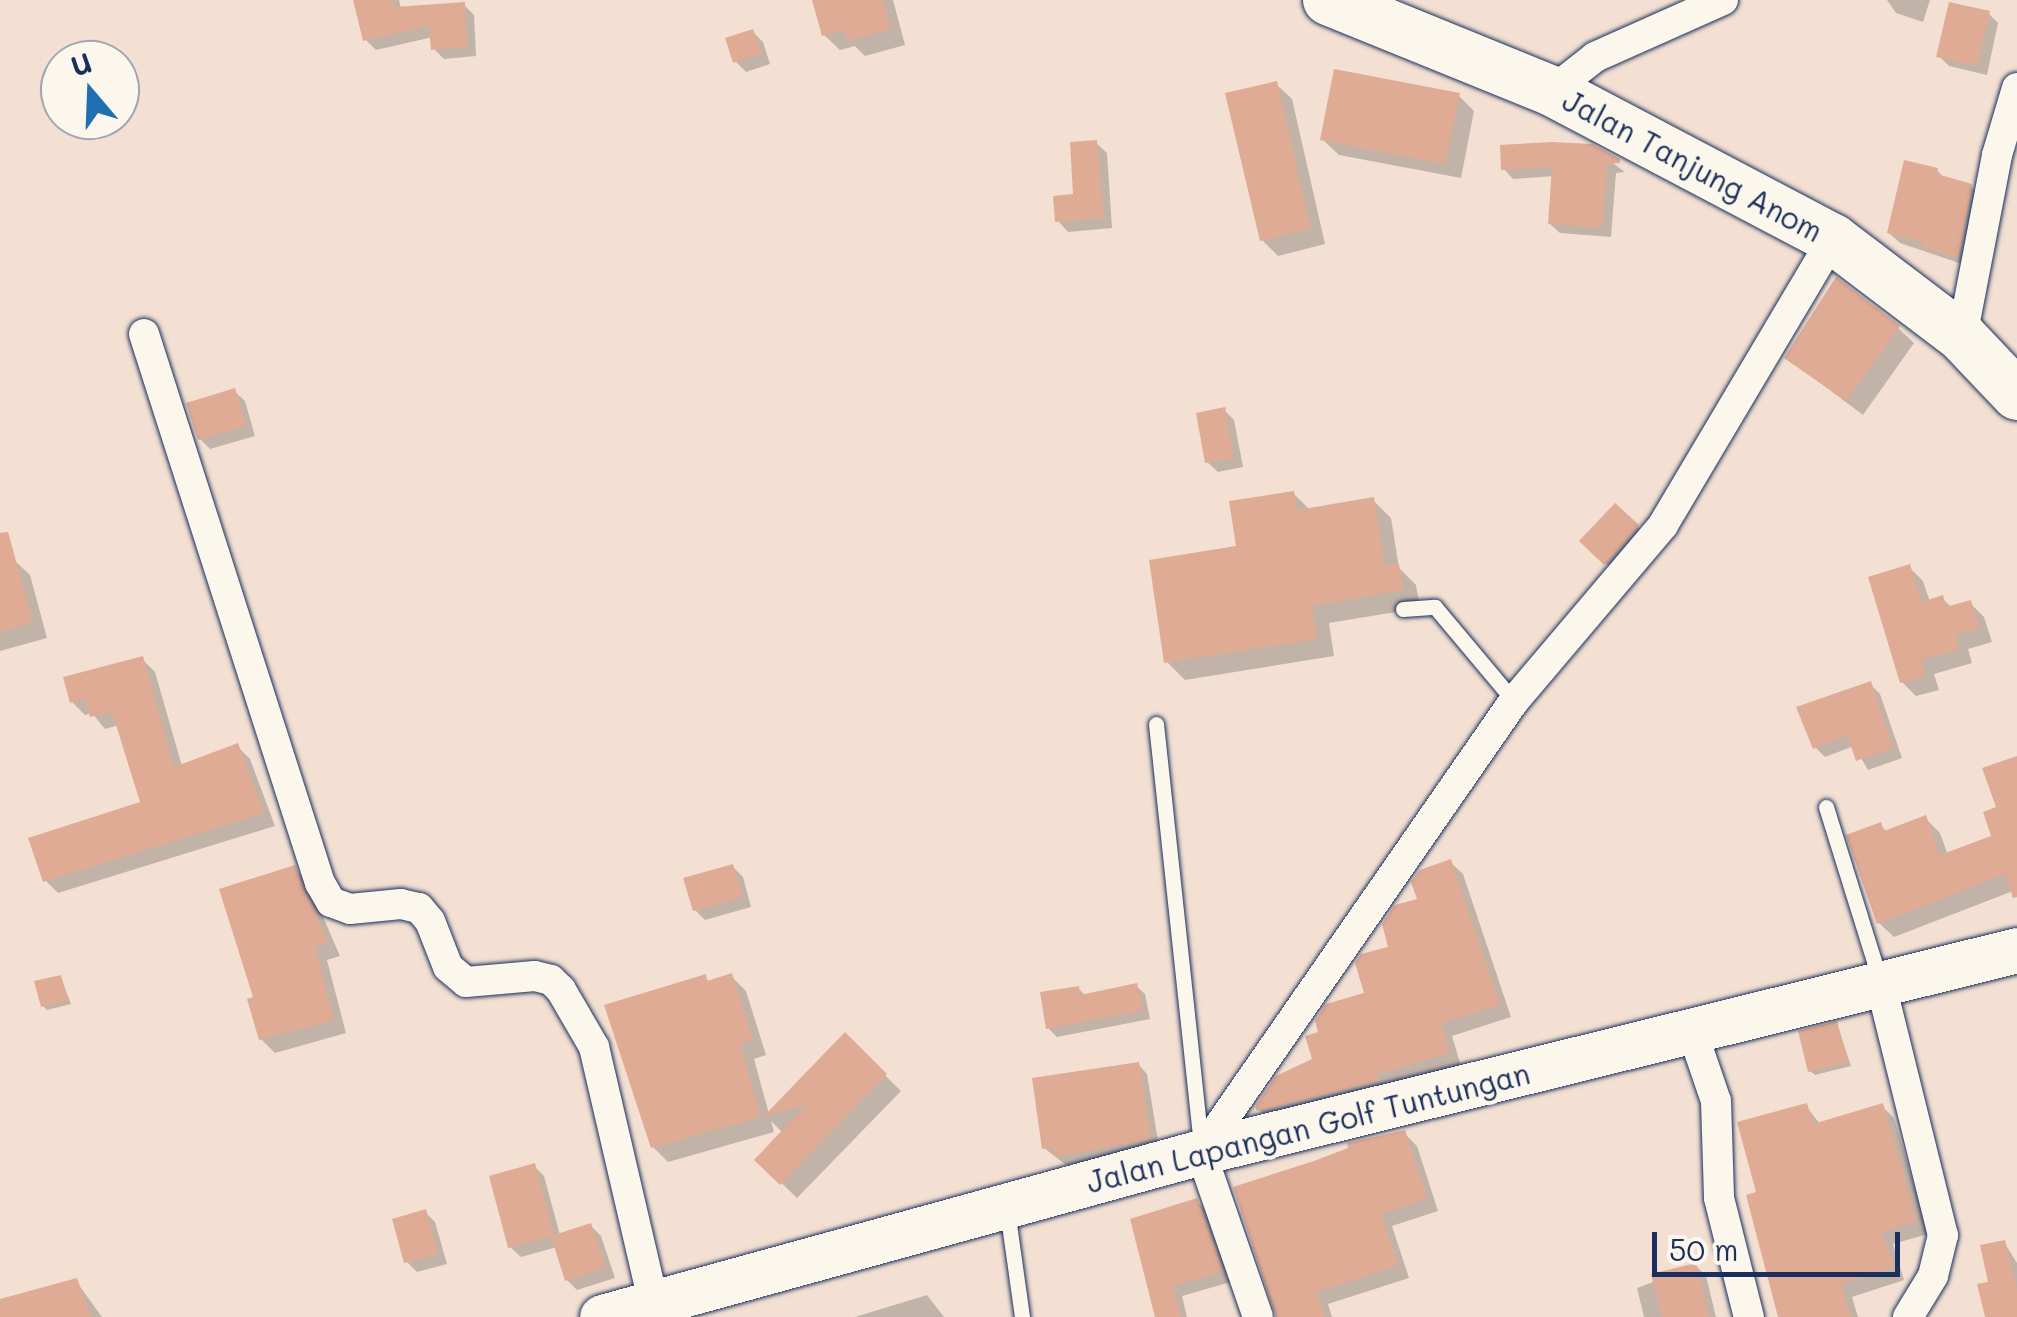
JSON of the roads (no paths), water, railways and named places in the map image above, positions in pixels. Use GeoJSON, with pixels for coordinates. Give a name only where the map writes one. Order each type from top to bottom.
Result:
{"type":"FeatureCollection","features":[{"type":"Feature","properties":{"kind":"main road","name":"Jalan Tanjung Anom"},"geometry":{"type":"LineString","coordinates":[[1328,0],[1552,91],[1833,239],[1962,337],[2017,396]]}},
{"type":"Feature","properties":{"kind":"street"},"geometry":{"type":"LineString","coordinates":[[1552,91],[1596,56],[1722,0]]}},
{"type":"Feature","properties":{"kind":"street"},"geometry":{"type":"LineString","coordinates":[[1962,337],[1998,155],[2017,88]]}},
{"type":"Feature","properties":{"kind":"street"},"geometry":{"type":"LineString","coordinates":[[1258,1317],[1202,1152],[1514,701],[1663,525],[1833,239]]}},
{"type":"Feature","properties":{"kind":"street"},"geometry":{"type":"LineString","coordinates":[[144,334],[320,883],[331,902],[350,909],[401,904],[418,908],[430,921],[448,967],[466,982],[535,976],[551,980],[561,990],[594,1048],[654,1304]]}},
{"type":"Feature","properties":{"kind":"street","name":"Jalan Lapangan Golf Tuntungan"},"geometry":{"type":"LineString","coordinates":[[607,1316],[1202,1152],[2017,950]]}},
{"type":"Feature","properties":{"kind":"street"},"geometry":{"type":"LineString","coordinates":[[1880,981],[1942,1234],[1933,1276],[1908,1317]]}},
{"type":"Feature","properties":{"kind":"street"},"geometry":{"type":"LineString","coordinates":[[1692,1030],[1716,1101],[1719,1198],[1749,1317]]}},
{"type":"Feature","properties":{"kind":"lane"},"geometry":{"type":"LineString","coordinates":[[1403,609],[1437,610],[1514,701]]}},
{"type":"Feature","properties":{"kind":"lane"},"geometry":{"type":"LineString","coordinates":[[1156,724],[1202,1152]]}},
{"type":"Feature","properties":{"kind":"lane"},"geometry":{"type":"LineString","coordinates":[[1826,807],[1880,981]]}},
{"type":"Feature","properties":{"kind":"lane"},"geometry":{"type":"LineString","coordinates":[[1007,1206],[1022,1317]]}}]}
